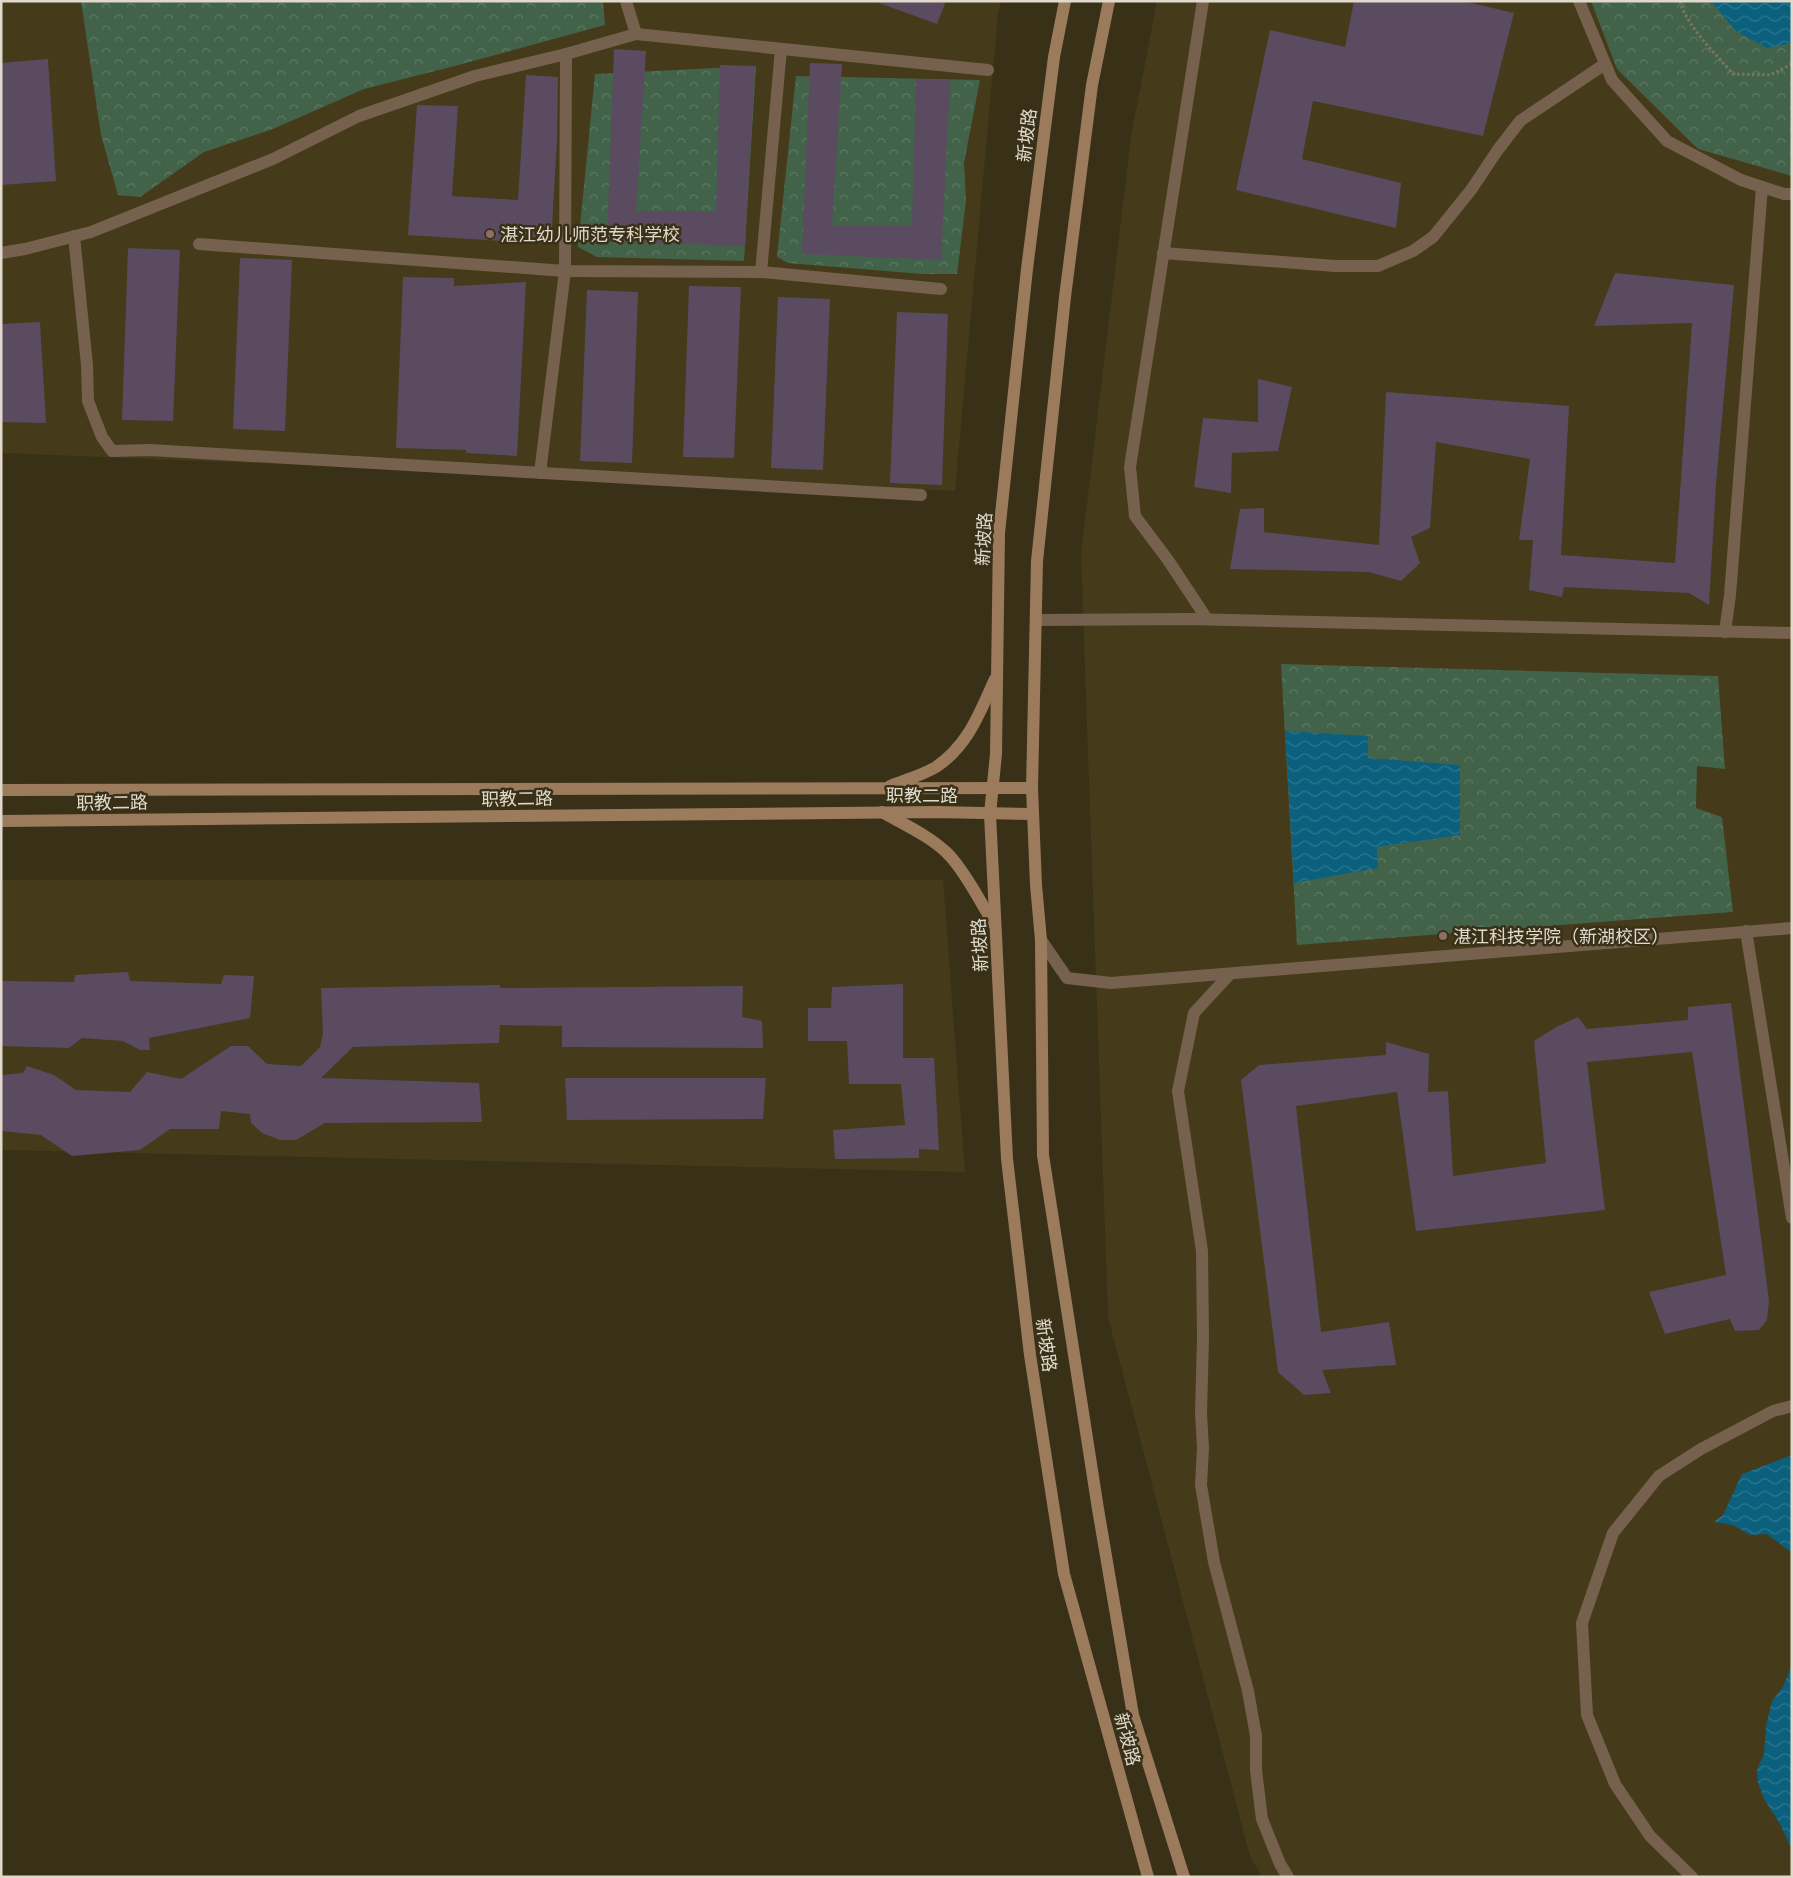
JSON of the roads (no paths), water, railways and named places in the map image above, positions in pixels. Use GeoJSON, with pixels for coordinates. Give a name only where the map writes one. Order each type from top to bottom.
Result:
{"type":"FeatureCollection","features":[{"type":"Feature","properties":{"kind":"street"},"geometry":{"type":"LineString","coordinates":[[626,1],[636,34]]}},
{"type":"Feature","properties":{"kind":"street","name":"新坡路"},"geometry":{"type":"LineString","coordinates":[[1065,1],[1054,57],[1028,260],[999,533],[996,754],[990,814],[1006,1159],[1030,1355],[1064,1574],[1148,1877]]}},
{"type":"Feature","properties":{"kind":"street"},"geometry":{"type":"LineString","coordinates":[[1033,814],[1037,561],[1065,297],[1092,86],[1109,1]]}},
{"type":"Feature","properties":{"kind":"street"},"geometry":{"type":"LineString","coordinates":[[1203,1],[1130,467],[1135,516],[1168,560],[1207,619]]}},
{"type":"Feature","properties":{"kind":"street"},"geometry":{"type":"LineString","coordinates":[[1579,1],[1612,80],[1667,141],[1741,180],[1784,194],[1792,194]]}},
{"type":"Feature","properties":{"kind":"street"},"geometry":{"type":"LineString","coordinates":[[1,253],[25,249],[91,232],[272,159],[359,116],[475,76],[566,54],[636,34],[988,70]]}},
{"type":"Feature","properties":{"kind":"street"},"geometry":{"type":"LineString","coordinates":[[761,272],[781,49]]}},
{"type":"Feature","properties":{"kind":"street"},"geometry":{"type":"LineString","coordinates":[[540,473],[565,271],[566,54]]}},
{"type":"Feature","properties":{"kind":"street"},"geometry":{"type":"LineString","coordinates":[[1163,253],[1335,266],[1378,266],[1413,252],[1433,237],[1471,190],[1497,150],[1520,121],[1605,64]]}},
{"type":"Feature","properties":{"kind":"street"},"geometry":{"type":"LineString","coordinates":[[1725,632],[1730,595],[1762,187]]}},
{"type":"Feature","properties":{"kind":"street"},"geometry":{"type":"LineString","coordinates":[[74,236],[87,365],[88,401],[102,438],[112,452],[150,450],[921,495]]}},
{"type":"Feature","properties":{"kind":"street"},"geometry":{"type":"LineString","coordinates":[[199,244],[565,271],[761,272],[941,289]]}},
{"type":"Feature","properties":{"kind":"street"},"geometry":{"type":"LineString","coordinates":[[1036,620],[1207,619],[1792,633]]}},
{"type":"Feature","properties":{"kind":"street"},"geometry":{"type":"LineString","coordinates":[[883,789],[936,767],[954,752],[969,735],[997,674]]}},
{"type":"Feature","properties":{"kind":"street","name":"职教二路"},"geometry":{"type":"LineString","coordinates":[[1,790],[1032,788]]}},
{"type":"Feature","properties":{"kind":"street"},"geometry":{"type":"LineString","coordinates":[[882,812],[932,842],[949,856],[962,871],[996,926]]}},
{"type":"Feature","properties":{"kind":"street","name":"职教二路"},"geometry":{"type":"LineString","coordinates":[[1,821],[882,812],[1033,814]]}},
{"type":"Feature","properties":{"kind":"street","name":"新坡路"},"geometry":{"type":"LineString","coordinates":[[1033,814],[1041,940],[1043,1155],[1133,1715],[1184,1877]]}},
{"type":"Feature","properties":{"kind":"street"},"geometry":{"type":"LineString","coordinates":[[1041,940],[1067,978],[1110,983],[1792,928]]}},
{"type":"Feature","properties":{"kind":"street"},"geometry":{"type":"LineString","coordinates":[[1746,931],[1792,1218]]}},
{"type":"Feature","properties":{"kind":"street"},"geometry":{"type":"LineString","coordinates":[[1230,974],[1194,1014],[1178,1091],[1202,1251],[1203,1338],[1200,1413],[1203,1448],[1201,1485],[1214,1562],[1248,1692],[1256,1736],[1256,1770],[1262,1819],[1280,1864],[1288,1877]]}},
{"type":"Feature","properties":{"kind":"street"},"geometry":{"type":"LineString","coordinates":[[1692,1877],[1650,1836],[1615,1784],[1586,1715],[1582,1623],[1613,1533],[1659,1476],[1701,1449],[1773,1411],[1792,1406]]}},
{"type":"Feature","properties":{"kind":"water"},"geometry":{"type":"Polygon","coordinates":[[[1711,1],[1792,1],[1792,43],[1767,48],[1736,31],[1711,1]]]}},
{"type":"Feature","properties":{"kind":"water"},"geometry":{"type":"Polygon","coordinates":[[[1285,731],[1368,736],[1368,758],[1460,765],[1460,835],[1377,847],[1378,868],[1294,883],[1285,731]]]}},
{"type":"Feature","properties":{"kind":"water"},"geometry":{"type":"Polygon","coordinates":[[[1792,1455],[1792,1553],[1767,1534],[1750,1535],[1733,1525],[1714,1522],[1723,1515],[1742,1474],[1792,1455]]]}},
{"type":"Feature","properties":{"kind":"water"},"geometry":{"type":"Polygon","coordinates":[[[1792,1664],[1792,1849],[1780,1824],[1764,1799],[1758,1783],[1757,1769],[1764,1754],[1766,1726],[1772,1701],[1783,1687],[1792,1664]]]}},
{"type":"Feature","properties":{"kind":"place","name":"湛江幼儿师范专科学校"},"geometry":{"type":"Point","coordinates":[490,234]}},
{"type":"Feature","properties":{"kind":"place","name":"湛江科技学院（新湖校区）"},"geometry":{"type":"Point","coordinates":[1443,936]}}]}
